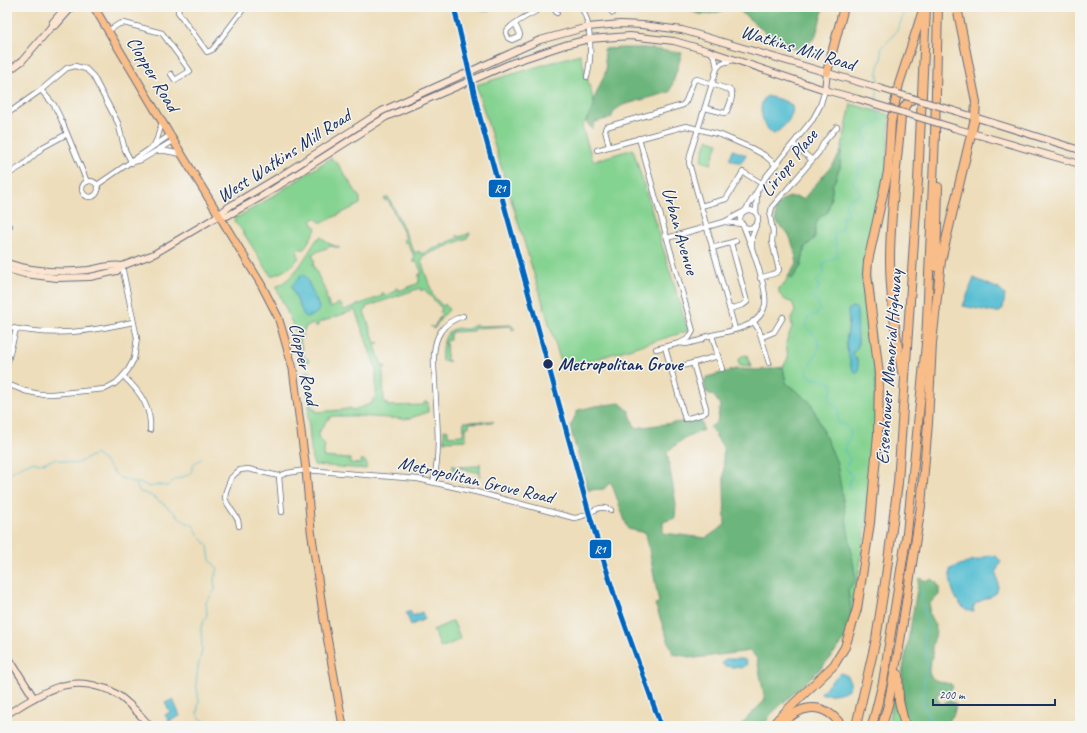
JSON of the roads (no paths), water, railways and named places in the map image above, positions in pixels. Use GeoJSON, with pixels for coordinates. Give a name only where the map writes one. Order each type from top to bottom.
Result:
{"type":"FeatureCollection","features":[{"type":"Feature","properties":{"kind":"highway"},"geometry":{"type":"LineString","coordinates":[[828,72],[844,7]]}},
{"type":"Feature","properties":{"kind":"highway"},"geometry":{"type":"LineString","coordinates":[[772,726],[834,665],[845,647],[857,609],[870,523],[878,434],[879,374],[867,274],[868,261],[888,172],[891,122],[899,84],[925,7]]}},
{"type":"Feature","properties":{"kind":"highway","name":"Eisenhower Memorial Highway"},"geometry":{"type":"LineString","coordinates":[[856,726],[876,638],[886,576],[898,482],[918,181],[925,7]]}},
{"type":"Feature","properties":{"kind":"highway"},"geometry":{"type":"LineString","coordinates":[[872,726],[883,682],[907,533],[926,344],[934,154],[938,7]]}},
{"type":"Feature","properties":{"kind":"highway"},"geometry":{"type":"LineString","coordinates":[[882,726],[899,648],[921,506],[935,315],[941,261],[975,118],[976,102],[958,7]]}},
{"type":"Feature","properties":{"kind":"highway"},"geometry":{"type":"LineString","coordinates":[[904,388],[898,345],[890,262],[891,220],[901,114],[908,101],[913,99]]}},
{"type":"Feature","properties":{"kind":"highway"},"geometry":{"type":"LineString","coordinates":[[934,154],[938,170],[935,315]]}},
{"type":"Feature","properties":{"kind":"highway"},"geometry":{"type":"LineString","coordinates":[[899,648],[899,701],[905,726]]}},
{"type":"Feature","properties":{"kind":"highway"},"geometry":{"type":"LineString","coordinates":[[780,726],[802,709],[816,708],[829,713],[842,726]]}},
{"type":"Feature","properties":{"kind":"main road"},"geometry":{"type":"LineString","coordinates":[[51,28],[53,22],[66,7]]}},
{"type":"Feature","properties":{"kind":"main road"},"geometry":{"type":"LineString","coordinates":[[7,72],[22,61],[72,7]]}},
{"type":"Feature","properties":{"kind":"main road","name":"Clopper Road"},"geometry":{"type":"LineString","coordinates":[[94,7],[181,154],[261,284],[278,317],[293,369],[306,470],[311,530],[323,612],[343,726]]}},
{"type":"Feature","properties":{"kind":"main road","name":"Watkins Mill Road"},"geometry":{"type":"LineString","coordinates":[[461,76],[540,40],[588,27],[620,24],[662,27],[682,30],[828,72],[1080,150]]}},
{"type":"Feature","properties":{"kind":"main road","name":"Watkins Mill Road"},"geometry":{"type":"LineString","coordinates":[[463,84],[544,51],[589,39],[621,36],[674,41],[735,59],[901,114],[1080,164]]}},
{"type":"Feature","properties":{"kind":"main road"},"geometry":{"type":"LineString","coordinates":[[825,90],[828,72]]}},
{"type":"Feature","properties":{"kind":"main road","name":"West Watkins Mill Road"},"geometry":{"type":"LineString","coordinates":[[219,216],[223,210],[282,175],[372,116],[461,76]]}},
{"type":"Feature","properties":{"kind":"main road","name":"West Watkins Mill Road"},"geometry":{"type":"LineString","coordinates":[[219,216],[227,216],[261,197],[386,117],[463,84]]}},
{"type":"Feature","properties":{"kind":"main road"},"geometry":{"type":"LineString","coordinates":[[7,269],[25,274],[57,278],[90,277],[117,271],[122,266],[154,254],[219,216]]}},
{"type":"Feature","properties":{"kind":"main road"},"geometry":{"type":"LineString","coordinates":[[7,263],[26,269],[57,272],[88,270],[115,265],[122,266]]}},
{"type":"Feature","properties":{"kind":"main road"},"geometry":{"type":"LineString","coordinates":[[7,655],[34,698]]}},
{"type":"Feature","properties":{"kind":"main road"},"geometry":{"type":"LineString","coordinates":[[7,714],[45,691],[63,685],[95,685],[113,692],[122,698],[150,726]]}},
{"type":"Feature","properties":{"kind":"street"},"geometry":{"type":"LineString","coordinates":[[179,7],[178,12],[207,52],[212,50],[245,7]]}},
{"type":"Feature","properties":{"kind":"street"},"geometry":{"type":"LineString","coordinates":[[475,7],[484,9],[491,7]]}},
{"type":"Feature","properties":{"kind":"street"},"geometry":{"type":"LineString","coordinates":[[515,24],[544,7]]}},
{"type":"Feature","properties":{"kind":"street"},"geometry":{"type":"LineString","coordinates":[[553,7],[558,13]]}},
{"type":"Feature","properties":{"kind":"street"},"geometry":{"type":"LineString","coordinates":[[581,7],[586,16],[588,27],[589,68],[587,77]]}},
{"type":"Feature","properties":{"kind":"street"},"geometry":{"type":"LineString","coordinates":[[608,7],[612,13]]}},
{"type":"Feature","properties":{"kind":"street"},"geometry":{"type":"LineString","coordinates":[[108,31],[119,24],[124,23],[162,32],[190,71],[175,80],[171,74]]}},
{"type":"Feature","properties":{"kind":"street"},"geometry":{"type":"LineString","coordinates":[[709,51],[715,58],[717,68]]}},
{"type":"Feature","properties":{"kind":"street"},"geometry":{"type":"LineString","coordinates":[[735,59],[722,63],[717,68],[690,155],[689,163],[735,329]]}},
{"type":"Feature","properties":{"kind":"street"},"geometry":{"type":"LineString","coordinates":[[7,114],[41,90],[63,70],[71,66],[78,66],[88,70],[93,76],[118,122],[125,150],[132,163]]}},
{"type":"Feature","properties":{"kind":"street"},"geometry":{"type":"LineString","coordinates":[[609,146],[605,130],[606,127],[683,105],[694,80],[712,84],[732,92],[727,111],[723,114],[705,108]]}},
{"type":"Feature","properties":{"kind":"street"},"geometry":{"type":"LineString","coordinates":[[41,90],[54,105],[87,182]]}},
{"type":"Feature","properties":{"kind":"street"},"geometry":{"type":"LineString","coordinates":[[680,343],[686,344],[748,325],[761,314],[765,304],[765,296],[753,252],[740,219],[757,189],[816,113],[825,90]]}},
{"type":"Feature","properties":{"kind":"street"},"geometry":{"type":"LineString","coordinates":[[152,147],[157,139],[162,122]]}},
{"type":"Feature","properties":{"kind":"street"},"geometry":{"type":"LineString","coordinates":[[597,150],[684,126],[689,126],[721,135],[756,150],[776,165]]}},
{"type":"Feature","properties":{"kind":"street","name":"Liriope Place"},"geometry":{"type":"LineString","coordinates":[[760,278],[776,273],[779,270],[772,242],[773,230],[770,216],[772,207],[821,150],[824,142],[835,132],[837,127]]}},
{"type":"Feature","properties":{"kind":"street"},"geometry":{"type":"LineString","coordinates":[[7,175],[22,166],[43,147],[67,134]]}},
{"type":"Feature","properties":{"kind":"street"},"geometry":{"type":"LineString","coordinates":[[132,163],[138,156],[152,147],[172,138]]}},
{"type":"Feature","properties":{"kind":"street"},"geometry":{"type":"LineString","coordinates":[[97,185],[132,163],[141,160],[156,151],[172,138]]}},
{"type":"Feature","properties":{"kind":"street","name":"Urban Avenue"},"geometry":{"type":"LineString","coordinates":[[639,138],[693,332]]}},
{"type":"Feature","properties":{"kind":"street"},"geometry":{"type":"LineString","coordinates":[[793,144],[812,160]]}},
{"type":"Feature","properties":{"kind":"street"},"geometry":{"type":"LineString","coordinates":[[156,151],[181,154]]}},
{"type":"Feature","properties":{"kind":"street"},"geometry":{"type":"LineString","coordinates":[[701,206],[726,199],[743,172],[762,183]]}},
{"type":"Feature","properties":{"kind":"street"},"geometry":{"type":"LineString","coordinates":[[87,182],[93,182],[97,185]]}},
{"type":"Feature","properties":{"kind":"street"},"geometry":{"type":"LineString","coordinates":[[87,182],[82,189],[83,193],[88,197],[93,197],[96,195],[98,190],[97,185]]}},
{"type":"Feature","properties":{"kind":"street"},"geometry":{"type":"LineString","coordinates":[[753,252],[752,236],[758,220],[756,213],[757,189]]}},
{"type":"Feature","properties":{"kind":"street"},"geometry":{"type":"LineString","coordinates":[[667,238],[724,222],[750,209],[756,213]]}},
{"type":"Feature","properties":{"kind":"street"},"geometry":{"type":"LineString","coordinates":[[724,222],[743,225],[750,228],[756,224]]}},
{"type":"Feature","properties":{"kind":"street"},"geometry":{"type":"LineString","coordinates":[[712,248],[736,241]]}},
{"type":"Feature","properties":{"kind":"street"},"geometry":{"type":"LineString","coordinates":[[730,309],[743,306],[747,302],[731,243]]}},
{"type":"Feature","properties":{"kind":"street"},"geometry":{"type":"LineString","coordinates":[[7,384],[24,392],[52,394],[105,389],[116,383],[124,376],[131,365],[136,352],[137,338],[122,266]]}},
{"type":"Feature","properties":{"kind":"street"},"geometry":{"type":"LineString","coordinates":[[433,482],[438,456],[434,360],[436,342],[441,330],[446,325],[463,316]]}},
{"type":"Feature","properties":{"kind":"street"},"geometry":{"type":"LineString","coordinates":[[762,337],[774,332],[783,316]]}},
{"type":"Feature","properties":{"kind":"street"},"geometry":{"type":"LineString","coordinates":[[753,321],[762,337],[769,363]]}},
{"type":"Feature","properties":{"kind":"street"},"geometry":{"type":"LineString","coordinates":[[7,327],[46,333],[70,333],[95,330],[133,322]]}},
{"type":"Feature","properties":{"kind":"street"},"geometry":{"type":"LineString","coordinates":[[7,364],[16,329]]}},
{"type":"Feature","properties":{"kind":"street"},"geometry":{"type":"LineString","coordinates":[[656,349],[680,343],[689,338],[693,332],[697,336],[705,337]]}},
{"type":"Feature","properties":{"kind":"street"},"geometry":{"type":"LineString","coordinates":[[712,335],[722,369]]}},
{"type":"Feature","properties":{"kind":"street"},"geometry":{"type":"LineString","coordinates":[[665,347],[685,419],[703,414],[706,410],[693,363]]}},
{"type":"Feature","properties":{"kind":"street"},"geometry":{"type":"LineString","coordinates":[[671,369],[718,356]]}},
{"type":"Feature","properties":{"kind":"street"},"geometry":{"type":"LineString","coordinates":[[124,376],[136,387],[143,397],[151,420],[150,430]]}},
{"type":"Feature","properties":{"kind":"street"},"geometry":{"type":"LineString","coordinates":[[239,526],[238,520],[225,498],[226,491],[233,476],[240,470],[248,469],[279,476],[282,512]]}},
{"type":"Feature","properties":{"kind":"street","name":"Metropolitan Grove Road"},"geometry":{"type":"LineString","coordinates":[[279,476],[306,470],[406,477],[433,482],[574,518],[579,518],[599,508],[605,507],[611,510]]}},
{"type":"Feature","properties":{"kind":"water"},"geometry":{"type":"Polygon","coordinates":[[[767,96],[789,103],[793,109],[791,117],[788,121],[774,134],[767,127],[762,116],[761,105],[767,96]]]}},
{"type":"Feature","properties":{"kind":"water"},"geometry":{"type":"Polygon","coordinates":[[[733,150],[746,155],[741,163],[729,159],[733,150]]]}},
{"type":"Feature","properties":{"kind":"water"},"geometry":{"type":"Polygon","coordinates":[[[303,274],[306,277],[319,307],[316,313],[306,317],[303,314],[292,288],[292,285],[303,274]]]}},
{"type":"Feature","properties":{"kind":"water"},"geometry":{"type":"Polygon","coordinates":[[[974,278],[999,289],[1005,295],[1003,308],[1000,312],[992,312],[963,306],[974,278]]]}},
{"type":"Feature","properties":{"kind":"water"},"geometry":{"type":"Polygon","coordinates":[[[852,307],[856,308],[857,311],[858,346],[852,354],[859,366],[856,374],[851,366],[846,344],[849,324],[848,310],[852,307]]]}},
{"type":"Feature","properties":{"kind":"water"},"geometry":{"type":"Polygon","coordinates":[[[989,555],[996,556],[1001,561],[997,570],[997,589],[994,595],[980,601],[975,605],[973,608],[974,612],[963,607],[958,602],[952,589],[950,569],[989,555]]]}},
{"type":"Feature","properties":{"kind":"water"},"geometry":{"type":"Polygon","coordinates":[[[410,611],[413,616],[422,612],[425,619],[411,625],[406,613],[410,611]]]}},
{"type":"Feature","properties":{"kind":"water"},"geometry":{"type":"Polygon","coordinates":[[[725,659],[743,659],[746,661],[747,665],[742,668],[724,666],[722,663],[725,659]]]}},
{"type":"Feature","properties":{"kind":"water"},"geometry":{"type":"Polygon","coordinates":[[[840,673],[846,675],[850,681],[850,686],[848,689],[844,692],[822,694],[821,692],[840,673]]]}},
{"type":"Feature","properties":{"kind":"water"},"geometry":{"type":"Polygon","coordinates":[[[173,699],[180,716],[169,721],[165,715],[170,712],[165,703],[173,699]]]}},
{"type":"Feature","properties":{"kind":"waterway"},"geometry":{"type":"LineString","coordinates":[[878,86],[878,66],[882,59],[881,48],[890,39],[900,25],[903,7]]}},
{"type":"Feature","properties":{"kind":"waterway"},"geometry":{"type":"LineString","coordinates":[[877,91],[877,102]]}},
{"type":"Feature","properties":{"kind":"waterway"},"geometry":{"type":"LineString","coordinates":[[850,488],[849,483],[852,476],[846,468],[850,459],[844,450],[851,434],[846,426],[837,421],[839,410],[828,400],[833,388],[832,384],[813,378],[807,373],[808,368],[819,348],[819,344],[817,337],[805,325],[809,317],[820,311],[819,305],[813,296],[819,288],[816,281],[824,274],[823,264],[836,258],[837,249],[834,235],[842,230],[842,218],[848,215],[845,202],[848,199],[860,195],[853,179],[859,174],[858,165],[870,160],[868,153],[864,148],[868,140],[864,131],[879,122],[880,118],[877,107]]}},
{"type":"Feature","properties":{"kind":"waterway"},"geometry":{"type":"LineString","coordinates":[[7,475],[32,462],[40,464],[55,459],[76,464],[95,454],[104,461],[118,477],[135,483],[140,492],[146,493],[157,499],[184,521],[194,526],[198,534],[208,546],[210,560],[218,569],[214,579],[215,590],[206,602],[207,615],[201,627],[202,651],[196,682],[199,701],[197,714],[211,726]]}},
{"type":"Feature","properties":{"kind":"waterway"},"geometry":{"type":"LineString","coordinates":[[136,483],[144,484],[149,487],[158,485],[168,486],[176,479],[189,474],[192,471],[193,464],[201,459]]}},
{"type":"Feature","properties":{"kind":"waterway"},"geometry":{"type":"LineString","coordinates":[[922,590],[922,601],[926,620],[924,633],[927,662],[927,670],[924,679],[924,706],[928,715],[926,726]]}},
{"type":"Feature","properties":{"kind":"place","name":"Metropolitan Grove"},"geometry":{"type":"Point","coordinates":[548,364]}}]}
